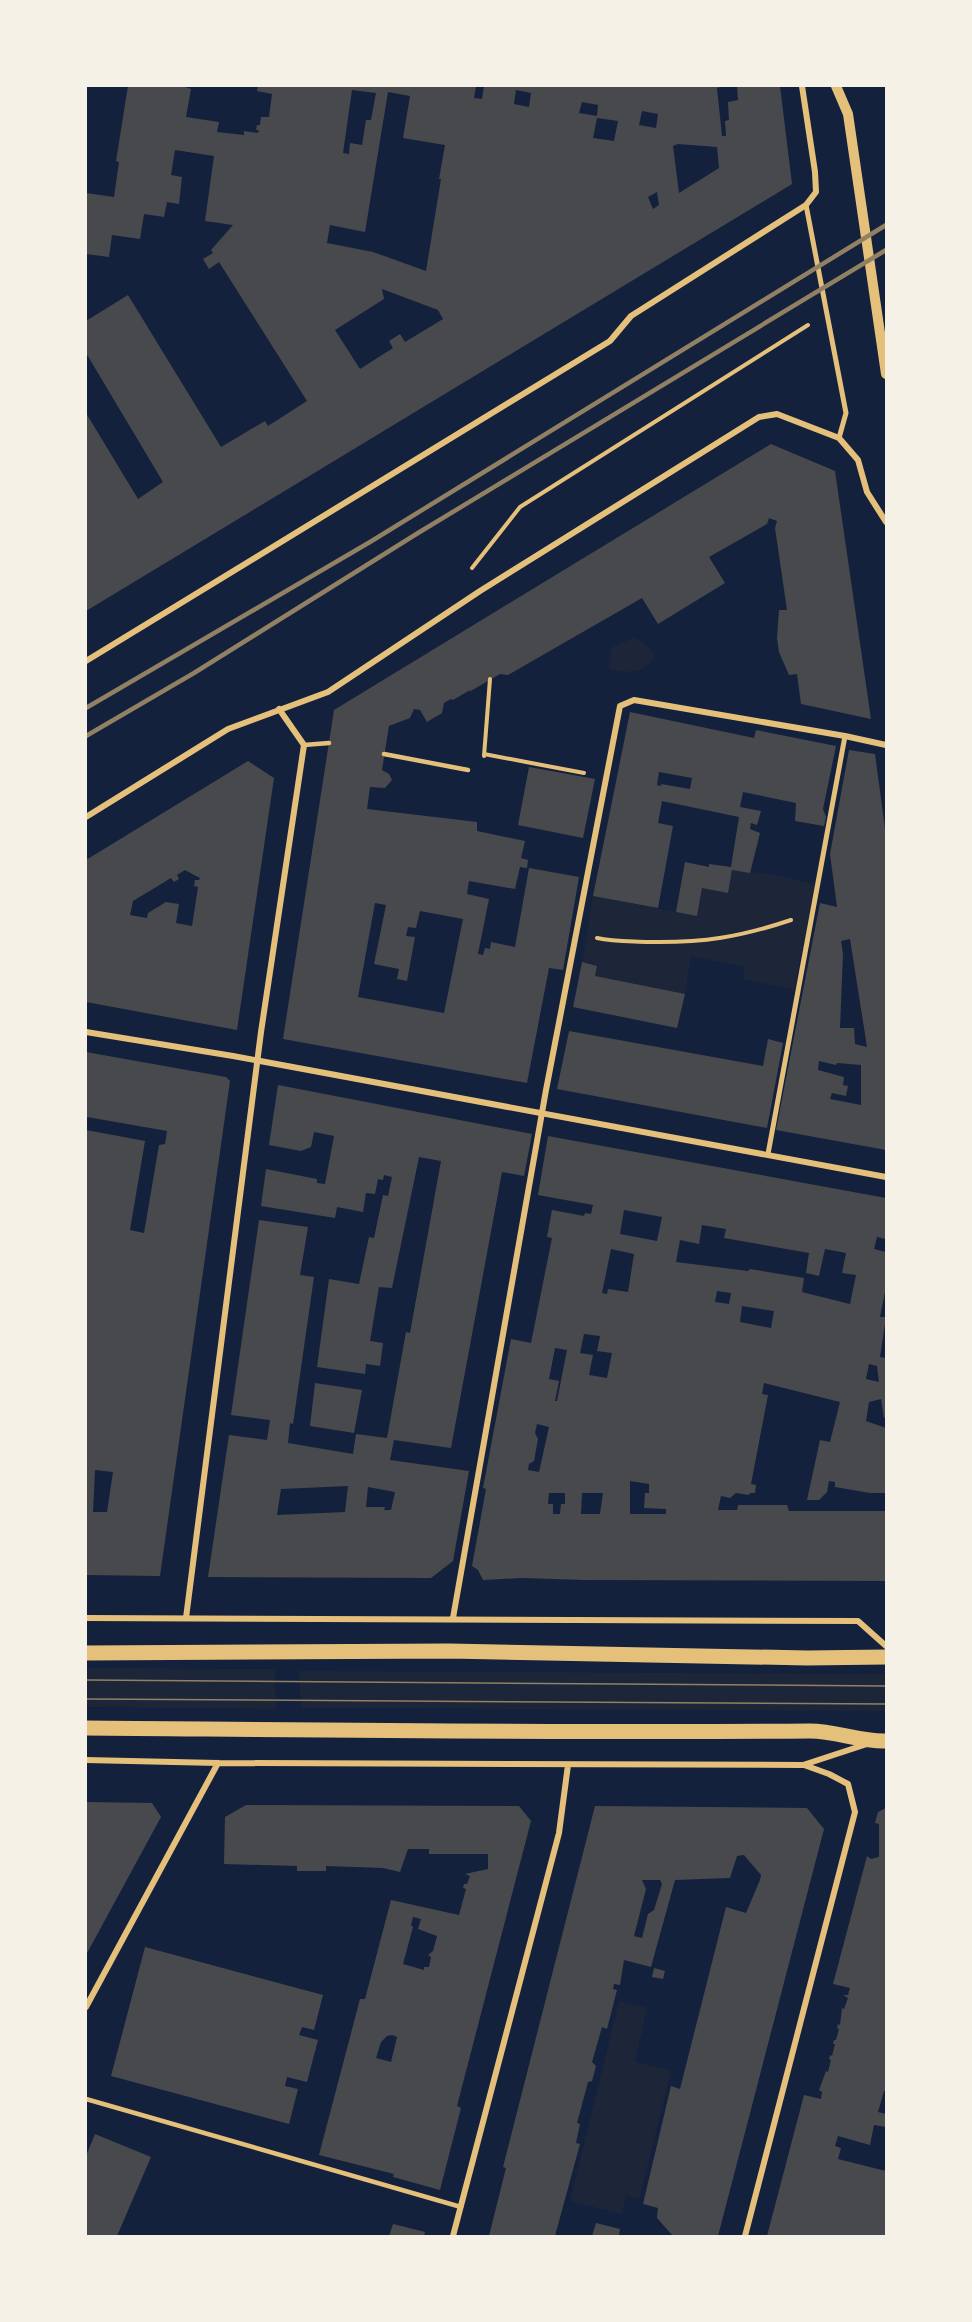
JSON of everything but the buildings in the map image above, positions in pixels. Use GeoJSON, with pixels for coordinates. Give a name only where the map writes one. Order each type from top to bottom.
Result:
{"type":"FeatureCollection","features":[{"type":"Feature","properties":{"kind":"main road"},"geometry":{"type":"LineString","coordinates":[[86,1653],[449,1651],[807,1658],[886,1657]]}},
{"type":"Feature","properties":{"kind":"main road"},"geometry":{"type":"LineString","coordinates":[[86,1728],[816,1731],[881,1741]]}},
{"type":"Feature","properties":{"kind":"street"},"geometry":{"type":"LineString","coordinates":[[86,661],[610,341],[631,316],[806,205],[816,192],[802,86]]}},
{"type":"Feature","properties":{"kind":"street"},"geometry":{"type":"LineString","coordinates":[[836,86],[848,114],[886,374]]}},
{"type":"Feature","properties":{"kind":"street"},"geometry":{"type":"LineString","coordinates":[[806,205],[846,413],[839,438]]}},
{"type":"Feature","properties":{"kind":"street"},"geometry":{"type":"LineString","coordinates":[[86,817],[228,729],[328,692],[480,591],[759,417],[777,414],[839,438],[858,460],[867,492],[886,522]]}},
{"type":"Feature","properties":{"kind":"street"},"geometry":{"type":"LineString","coordinates":[[453,1618],[543,1114],[620,706],[634,700],[886,745]]}},
{"type":"Feature","properties":{"kind":"street"},"geometry":{"type":"LineString","coordinates":[[186,1618],[258,1062],[304,745],[279,710]]}},
{"type":"Feature","properties":{"kind":"street"},"geometry":{"type":"LineString","coordinates":[[768,1155],[845,736]]}},
{"type":"Feature","properties":{"kind":"street"},"geometry":{"type":"LineString","coordinates":[[86,1032],[886,1177]]}},
{"type":"Feature","properties":{"kind":"street"},"geometry":{"type":"LineString","coordinates":[[86,1618],[858,1621],[886,1646]]}},
{"type":"Feature","properties":{"kind":"street"},"geometry":{"type":"LineString","coordinates":[[86,1760],[218,1763],[803,1765],[881,1741]]}},
{"type":"Feature","properties":{"kind":"street"},"geometry":{"type":"LineString","coordinates":[[86,2007],[218,1763]]}},
{"type":"Feature","properties":{"kind":"street"},"geometry":{"type":"LineString","coordinates":[[453,2236],[559,1833],[568,1765]]}},
{"type":"Feature","properties":{"kind":"street"},"geometry":{"type":"LineString","coordinates":[[745,2236],[855,1812],[848,1784],[829,1774],[803,1765]]}},
{"type":"Feature","properties":{"kind":"lane"},"geometry":{"type":"LineString","coordinates":[[304,745],[329,743]]}},
{"type":"Feature","properties":{"kind":"lane"},"geometry":{"type":"LineString","coordinates":[[384,754],[468,770]]}},
{"type":"Feature","properties":{"kind":"lane"},"geometry":{"type":"LineString","coordinates":[[86,2098],[461,2207]]}},
{"type":"Feature","properties":{"kind":"path"},"geometry":{"type":"LineString","coordinates":[[520,507],[810,324]]}},
{"type":"Feature","properties":{"kind":"path"},"geometry":{"type":"LineString","coordinates":[[490,680],[484,756],[606,776]]}},
{"type":"Feature","properties":{"kind":"path"},"geometry":{"type":"LineString","coordinates":[[576,934],[610,941],[679,943],[712,941],[748,934],[812,914]]}},
{"type":"Feature","properties":{"kind":"shaded area"},"geometry":{"type":"Polygon","coordinates":[[[635,637],[655,656],[640,670],[609,669],[611,648],[635,637]]]}},
{"type":"Feature","properties":{"kind":"shaded area"},"geometry":{"type":"Polygon","coordinates":[[[732,870],[770,874],[815,884],[794,990],[743,979],[745,967],[691,956],[685,994],[595,976],[597,966],[582,962],[593,896],[697,916],[702,888],[728,893],[732,870]]]}},
{"type":"Feature","properties":{"kind":"shaded area"},"geometry":{"type":"Polygon","coordinates":[[[86,1668],[275,1669],[276,1709],[86,1707],[86,1668]]]}},
{"type":"Feature","properties":{"kind":"shaded area"},"geometry":{"type":"Polygon","coordinates":[[[299,1671],[886,1674],[886,1711],[301,1708],[299,1671]]]}},
{"type":"Feature","properties":{"kind":"shaded area"},"geometry":{"type":"Polygon","coordinates":[[[619,2001],[647,2008],[635,2062],[671,2071],[639,2199],[626,2196],[622,2214],[570,2201],[619,2001]]]}},
{"type":"Feature","properties":{"kind":"tram line"},"geometry":{"type":"LineString","coordinates":[[86,1680],[886,1686]]}},
{"type":"Feature","properties":{"kind":"tram line"},"geometry":{"type":"LineString","coordinates":[[86,1699],[886,1704]]}},
{"type":"Feature","properties":{"kind":"railway"},"geometry":{"type":"LineString","coordinates":[[86,708],[370,542],[886,225]]}},
{"type":"Feature","properties":{"kind":"railway"},"geometry":{"type":"LineString","coordinates":[[86,736],[194,673],[418,533],[886,250]]}}]}
